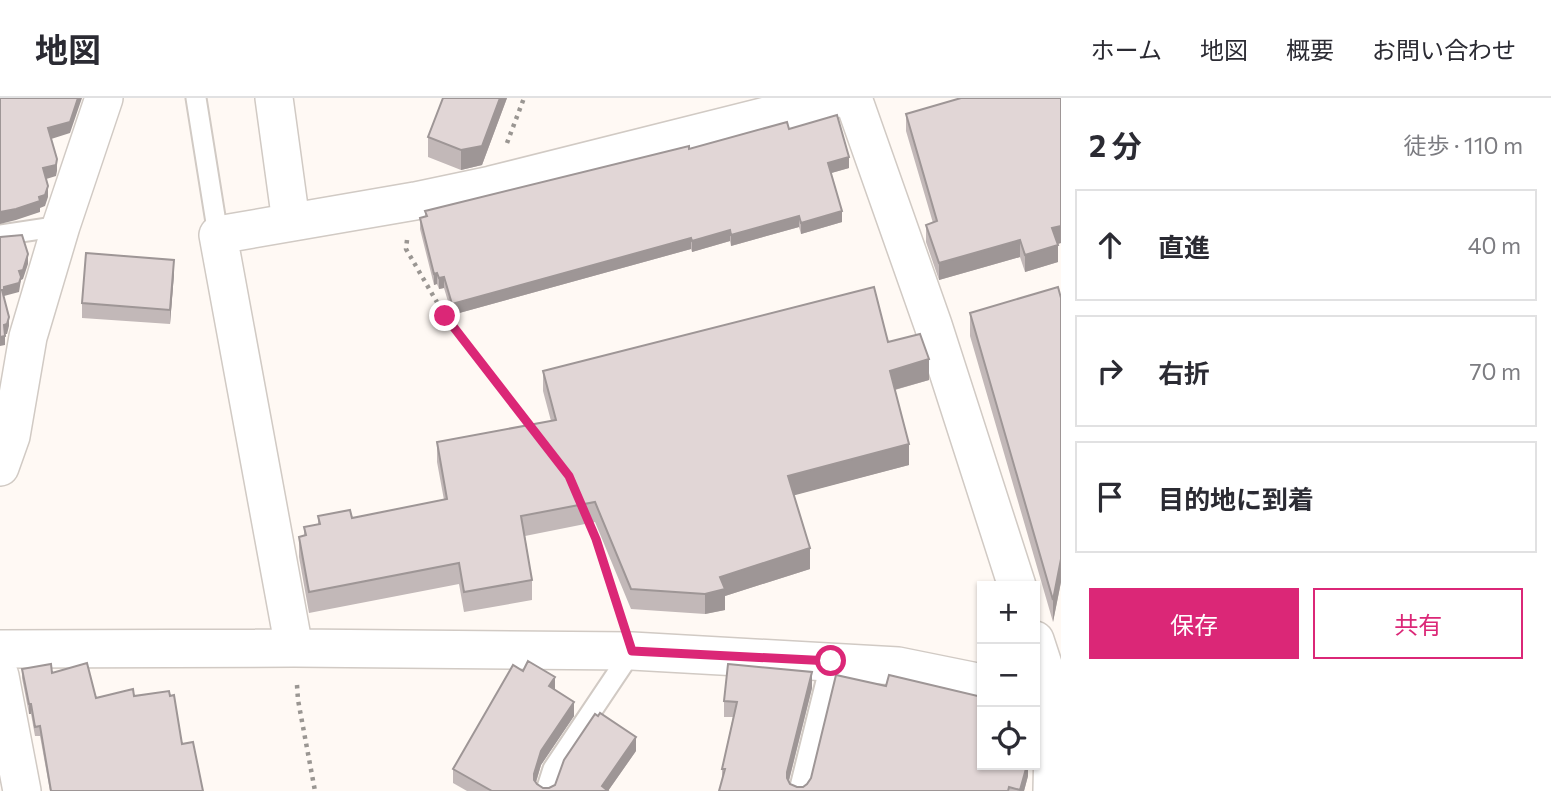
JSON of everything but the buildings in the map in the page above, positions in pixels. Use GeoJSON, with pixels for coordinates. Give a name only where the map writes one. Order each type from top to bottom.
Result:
{"type":"FeatureCollection","features":[{"type":"Feature","properties":{"kind":"street"},"geometry":{"type":"LineString","coordinates":[[0,467],[11,436],[28,337],[61,226],[104,98]]}},
{"type":"Feature","properties":{"kind":"street"},"geometry":{"type":"LineString","coordinates":[[274,98],[291,222]]}},
{"type":"Feature","properties":{"kind":"street"},"geometry":{"type":"LineString","coordinates":[[294,648],[218,235],[491,185],[838,98]]}},
{"type":"Feature","properties":{"kind":"street"},"geometry":{"type":"LineString","coordinates":[[853,98],[933,325],[1015,581]]}},
{"type":"Feature","properties":{"kind":"street"},"geometry":{"type":"LineString","coordinates":[[1036,644],[1050,697],[1052,791]]}},
{"type":"Feature","properties":{"kind":"street"},"geometry":{"type":"LineString","coordinates":[[0,649],[632,651],[898,666],[977,683]]}},
{"type":"Feature","properties":{"kind":"street"},"geometry":{"type":"LineString","coordinates":[[0,676],[22,791]]}},
{"type":"Feature","properties":{"kind":"lane"},"geometry":{"type":"LineString","coordinates":[[196,98],[218,235]]}},
{"type":"Feature","properties":{"kind":"lane"},"geometry":{"type":"LineString","coordinates":[[0,235],[61,226]]}},
{"type":"Feature","properties":{"kind":"lane"},"geometry":{"type":"LineString","coordinates":[[546,791],[553,769],[632,651]]}},
{"type":"Feature","properties":{"kind":"lane"},"geometry":{"type":"LineString","coordinates":[[799,791],[831,661]]}},
{"type":"Feature","properties":{"kind":"path"},"geometry":{"type":"LineString","coordinates":[[415,201],[405,248],[445,316],[535,432]]}},
{"type":"Feature","properties":{"kind":"path"},"geometry":{"type":"LineString","coordinates":[[585,514],[596,539],[632,651]]}},
{"type":"Feature","properties":{"kind":"path"},"geometry":{"type":"LineString","coordinates":[[294,648],[298,701],[315,791]]}},
{"type":"Feature","properties":{"kind":"route"},"geometry":{"type":"LineString","coordinates":[[445,316],[569,476],[596,539],[632,651],[831,661]]}}]}
